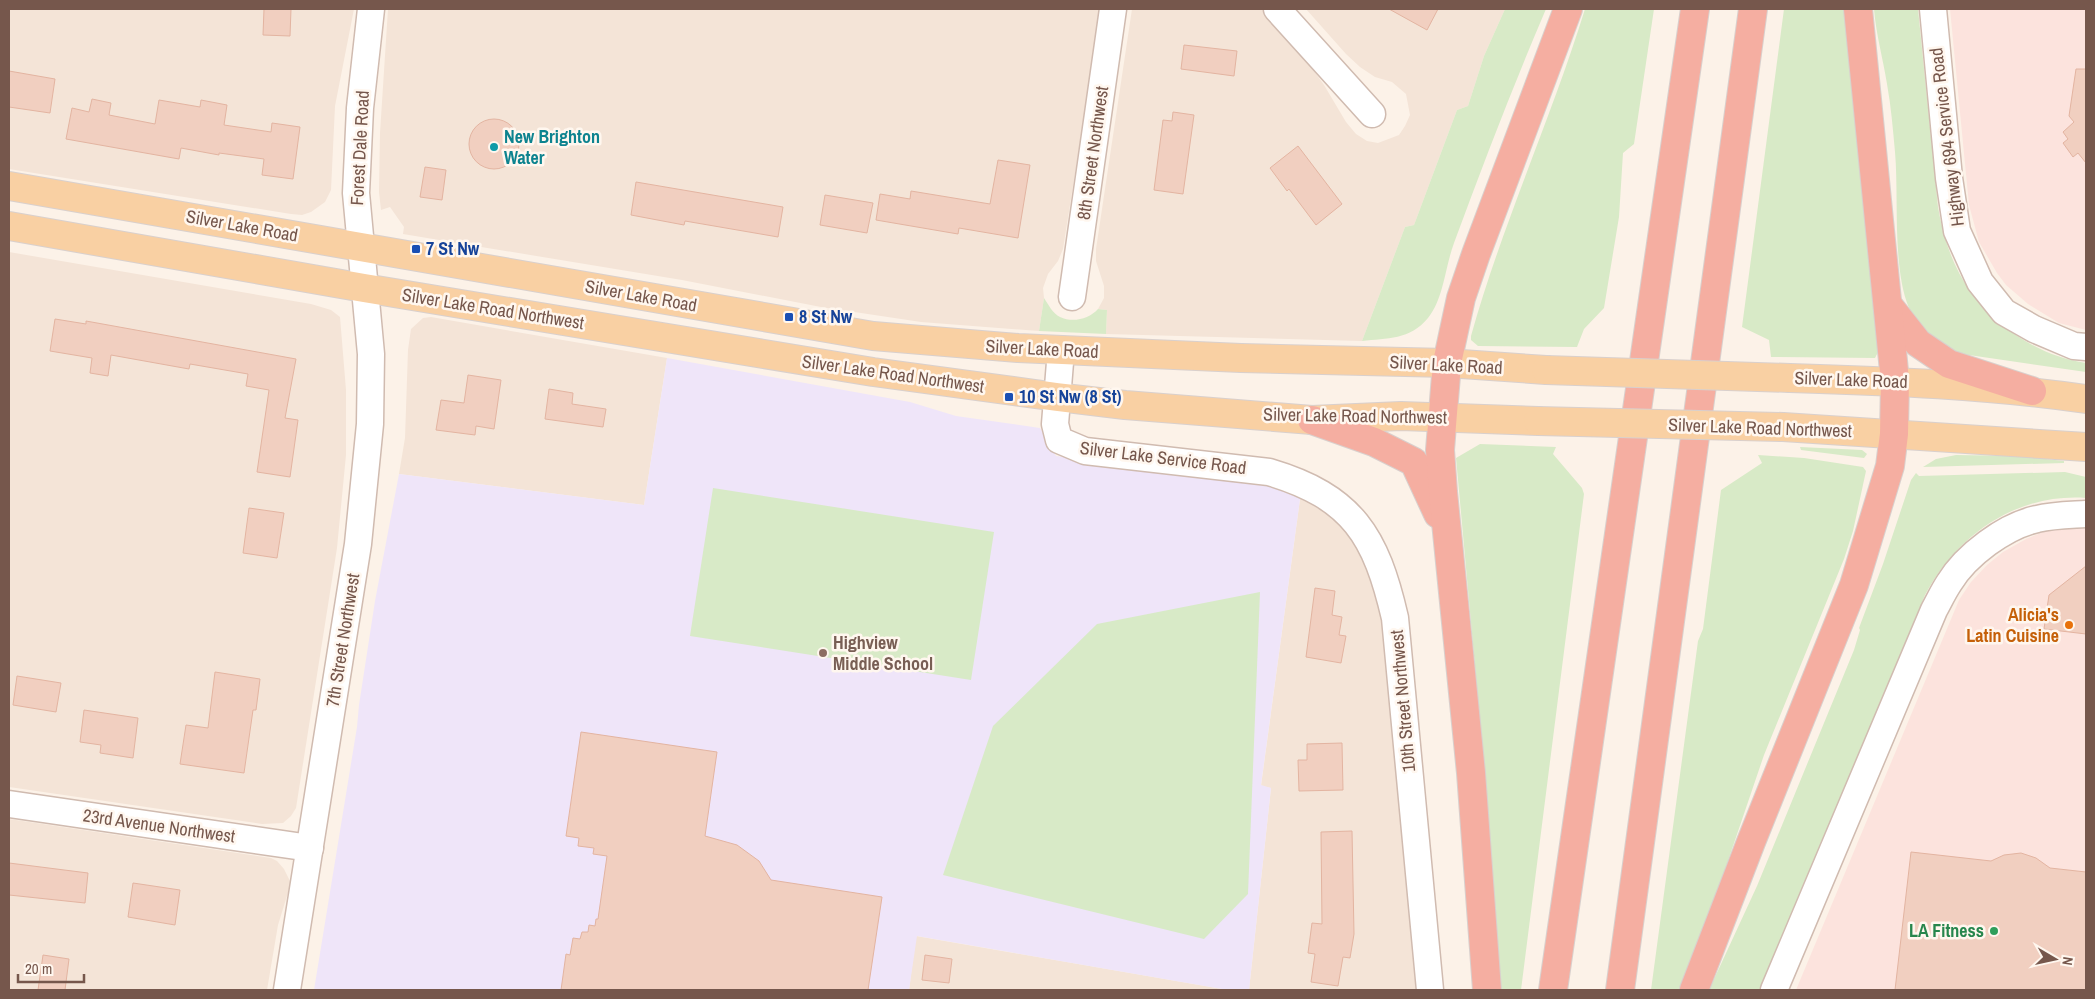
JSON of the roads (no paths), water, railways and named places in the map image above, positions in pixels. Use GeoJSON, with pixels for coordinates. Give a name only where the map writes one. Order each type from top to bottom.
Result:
{"type":"FeatureCollection","features":[{"type":"Feature","properties":{"kind":"highway"},"geometry":{"type":"LineString","coordinates":[[1487,990],[1471,773],[1440,450],[1442,417],[1447,363],[1468,276],[1568,9]]}},
{"type":"Feature","properties":{"kind":"highway"},"geometry":{"type":"LineString","coordinates":[[1553,990],[1695,9]]}},
{"type":"Feature","properties":{"kind":"highway"},"geometry":{"type":"LineString","coordinates":[[1620,990],[1753,9]]}},
{"type":"Feature","properties":{"kind":"highway"},"geometry":{"type":"LineString","coordinates":[[1694,990],[1754,833],[1854,585],[1890,466],[1894,434],[1895,381],[1858,9]]}},
{"type":"Feature","properties":{"kind":"highway"},"geometry":{"type":"LineString","coordinates":[[1888,305],[1918,343],[1949,364],[2032,391]]}},
{"type":"Feature","properties":{"kind":"highway"},"geometry":{"type":"LineString","coordinates":[[1312,420],[1374,442],[1414,462],[1447,534]]}},
{"type":"Feature","properties":{"kind":"main road","name":"Silver Lake Road"},"geometry":{"type":"LineString","coordinates":[[9,186],[873,336],[1061,350],[1241,358],[1447,363],[1546,370],[1895,381],[2032,391],[2086,399]]}},
{"type":"Feature","properties":{"kind":"main road","name":"Silver Lake Road Northwest"},"geometry":{"type":"LineString","coordinates":[[9,226],[364,288],[873,372],[1135,406],[1312,420],[1401,416],[1783,427],[2086,447]]}},
{"type":"Feature","properties":{"kind":"street","name":"Forest Dale Road"},"geometry":{"type":"LineString","coordinates":[[364,288],[356,193],[359,118],[372,9]]}},
{"type":"Feature","properties":{"kind":"street","name":"8th Street Northwest"},"geometry":{"type":"LineString","coordinates":[[1072,297],[1113,9]]}},
{"type":"Feature","properties":{"kind":"street"},"geometry":{"type":"LineString","coordinates":[[1277,9],[1372,114]]}},
{"type":"Feature","properties":{"kind":"street","name":"Highway 694 Service Road"},"geometry":{"type":"LineString","coordinates":[[1933,9],[1949,178],[1957,231],[1980,282],[2004,312],[2034,329],[2074,346],[2086,347]]}},
{"type":"Feature","properties":{"kind":"street","name":"7th Street Northwest"},"geometry":{"type":"LineString","coordinates":[[287,990],[358,544],[370,424],[371,354],[364,288]]}},
{"type":"Feature","properties":{"kind":"street","name":"Silver Lake Service Road"},"geometry":{"type":"LineString","coordinates":[[1061,350],[1055,424],[1059,440],[1085,451],[1269,472]]}},
{"type":"Feature","properties":{"kind":"street","name":"10th Street Northwest"},"geometry":{"type":"LineString","coordinates":[[1269,472],[1297,480],[1326,496],[1345,511],[1366,536],[1378,556],[1386,579],[1396,618],[1430,990]]}},
{"type":"Feature","properties":{"kind":"street"},"geometry":{"type":"LineString","coordinates":[[1774,990],[1930,619],[1949,582],[1977,552],[2002,534],[2035,519],[2056,515],[2086,514]]}},
{"type":"Feature","properties":{"kind":"street","name":"23rd Avenue Northwest"},"geometry":{"type":"LineString","coordinates":[[9,804],[310,848]]}},
{"type":"Feature","properties":{"kind":"place","name":"New Brighton Water"},"geometry":{"type":"Point","coordinates":[494,147]}},
{"type":"Feature","properties":{"kind":"place","name":"7 St Nw"},"geometry":{"type":"Point","coordinates":[416,249]}},
{"type":"Feature","properties":{"kind":"place","name":"8 St Nw"},"geometry":{"type":"Point","coordinates":[789,317]}},
{"type":"Feature","properties":{"kind":"place","name":"10 St Nw (8 St)"},"geometry":{"type":"Point","coordinates":[1009,397]}},
{"type":"Feature","properties":{"kind":"place","name":"Alicia's Latin Cuisine"},"geometry":{"type":"Point","coordinates":[2069,625]}},
{"type":"Feature","properties":{"kind":"place","name":"Highview Middle School"},"geometry":{"type":"Point","coordinates":[823,653]}},
{"type":"Feature","properties":{"kind":"place","name":"LA Fitness"},"geometry":{"type":"Point","coordinates":[1994,931]}}]}
